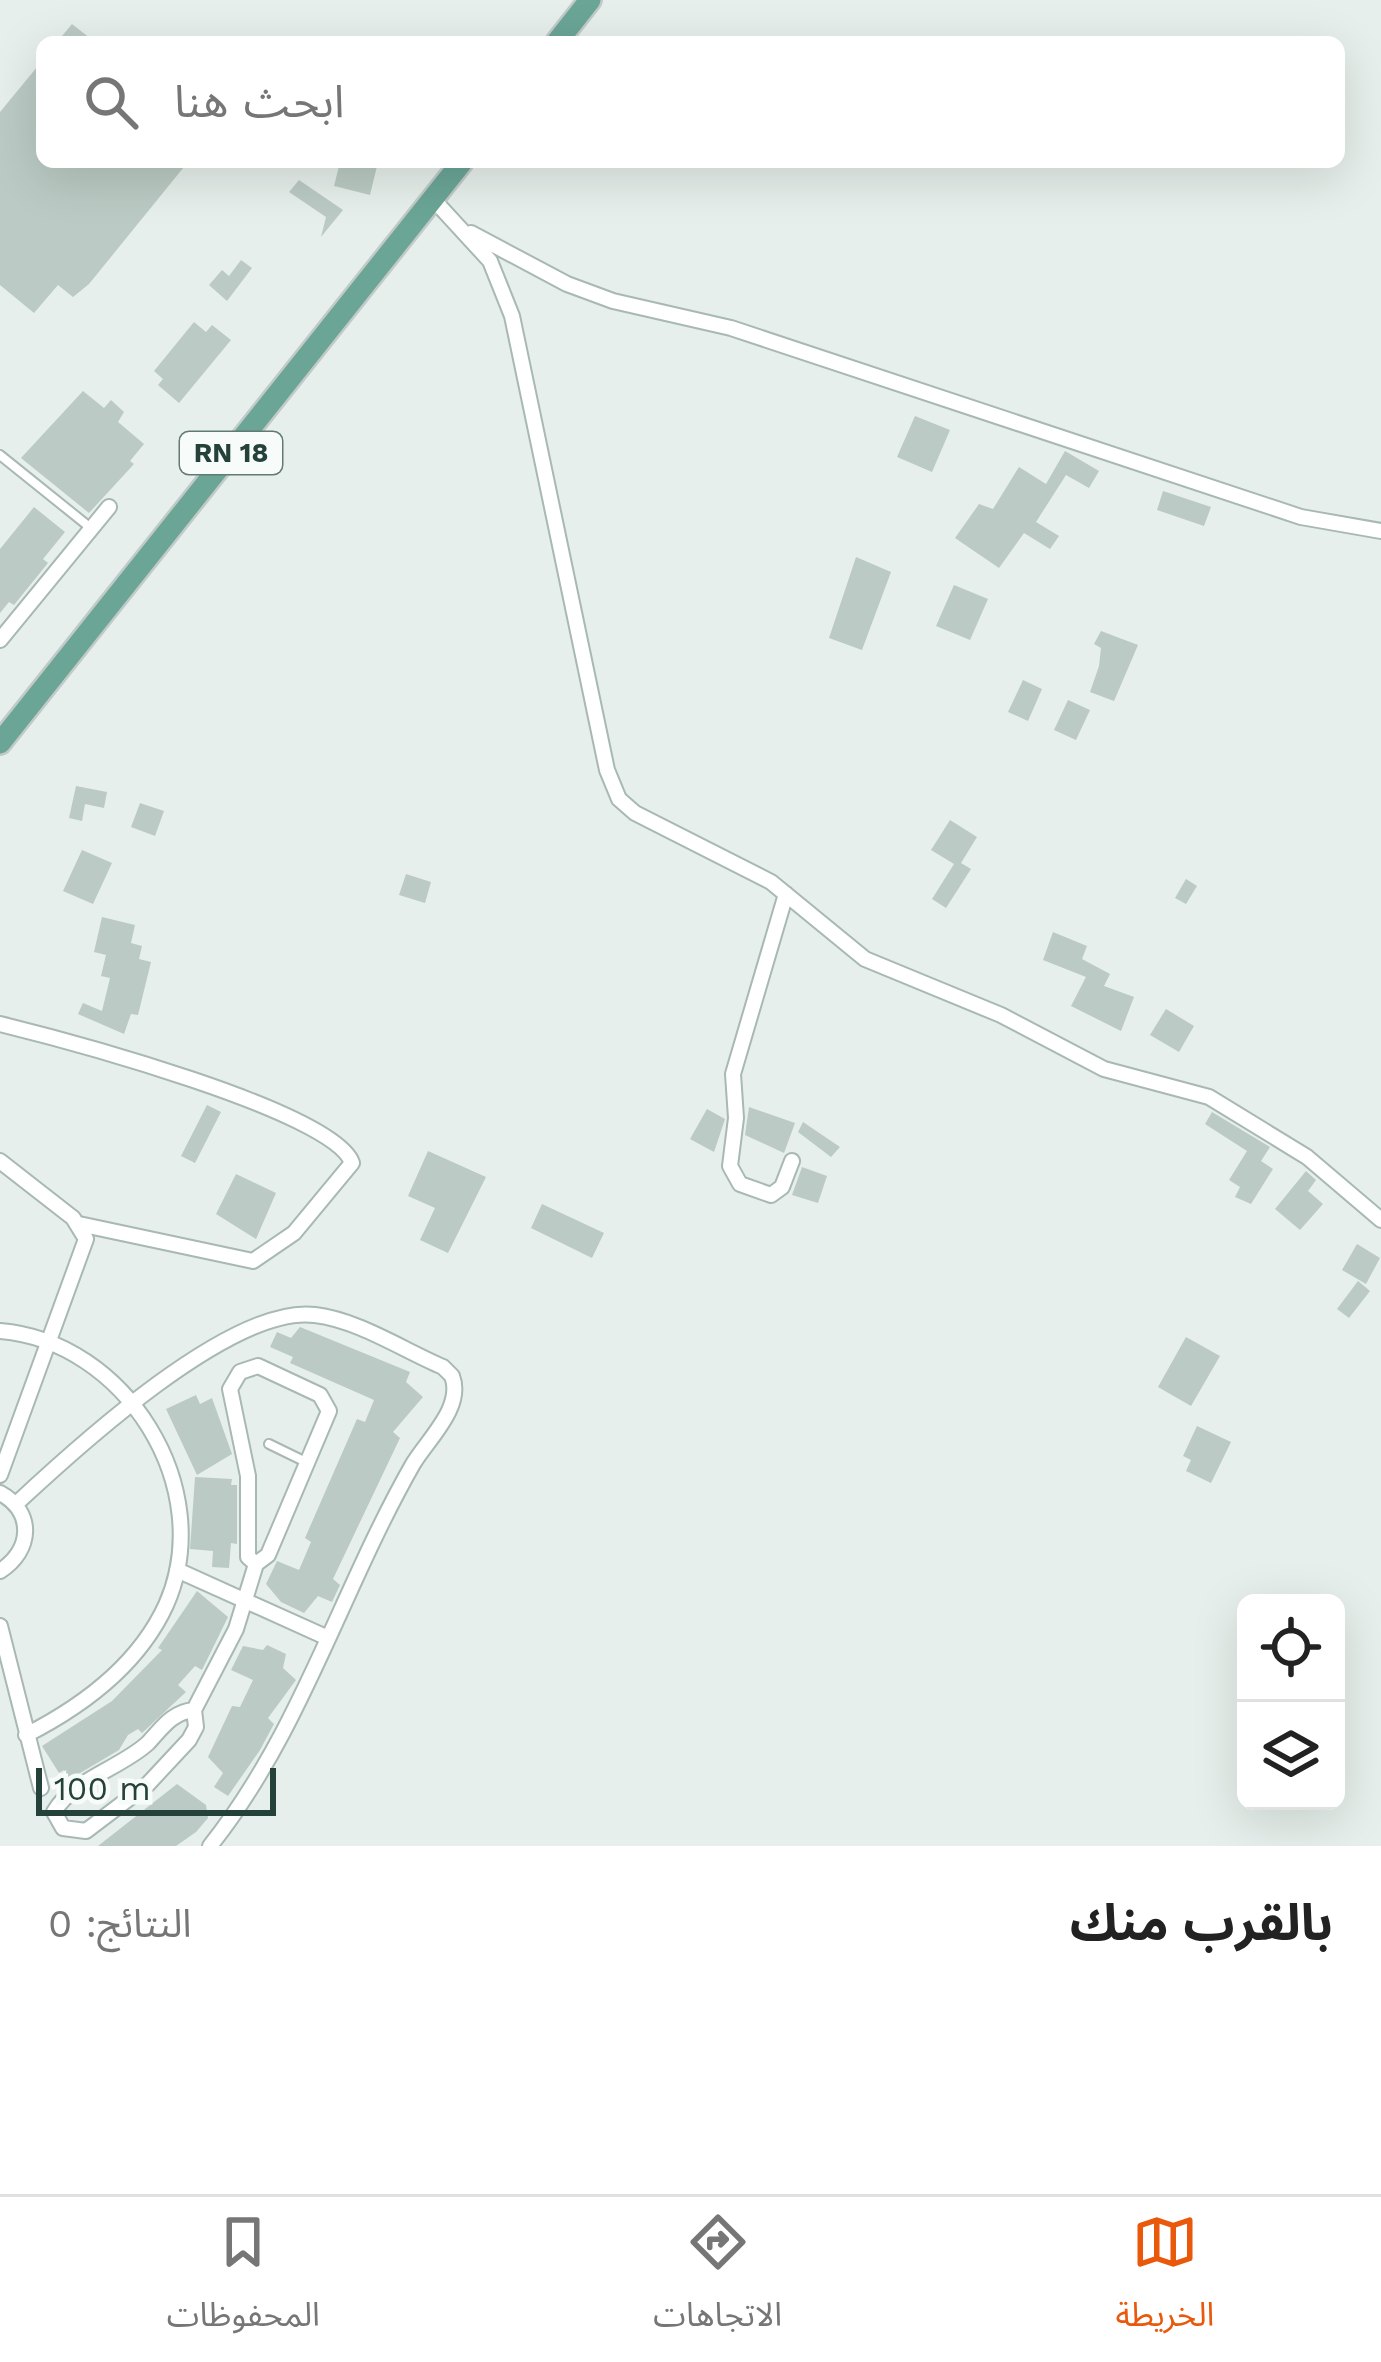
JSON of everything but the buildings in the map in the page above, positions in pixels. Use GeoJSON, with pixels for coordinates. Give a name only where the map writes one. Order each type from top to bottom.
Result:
{"type":"FeatureCollection","features":[{"type":"Feature","properties":{"kind":"main road"},"geometry":{"type":"LineString","coordinates":[[562,36],[590,0]]}},
{"type":"Feature","properties":{"kind":"main road","name":"RN 18"},"geometry":{"type":"LineString","coordinates":[[0,743],[457,168]]}},
{"type":"Feature","properties":{"kind":"street"},"geometry":{"type":"LineString","coordinates":[[433,200],[490,261],[512,316],[614,790],[635,813],[740,864],[786,894],[865,959],[1001,1015],[1104,1069],[1209,1097],[1307,1157],[1381,1220]]}},
{"type":"Feature","properties":{"kind":"street"},"geometry":{"type":"LineString","coordinates":[[457,224],[567,284],[613,301],[751,334],[1301,517],[1381,531]]}},
{"type":"Feature","properties":{"kind":"street"},"geometry":{"type":"LineString","coordinates":[[0,640],[109,507]]}},
{"type":"Feature","properties":{"kind":"street"},"geometry":{"type":"LineString","coordinates":[[786,894],[736,1057],[730,1166],[740,1184],[764,1195],[782,1187],[792,1161]]}},
{"type":"Feature","properties":{"kind":"street"},"geometry":{"type":"LineString","coordinates":[[0,1024],[152,1068],[288,1115],[340,1144],[352,1163],[294,1232],[253,1261],[79,1224],[0,1161]]}},
{"type":"Feature","properties":{"kind":"street"},"geometry":{"type":"LineString","coordinates":[[0,1474],[86,1248],[79,1224]]}},
{"type":"Feature","properties":{"kind":"street"},"geometry":{"type":"LineString","coordinates":[[16,1504],[133,1402],[229,1339],[289,1315],[332,1318],[448,1371],[455,1382],[455,1400],[393,1498],[263,1776],[211,1846]]}},
{"type":"Feature","properties":{"kind":"street"},"geometry":{"type":"LineString","coordinates":[[0,1331],[49,1340],[88,1361],[133,1402],[171,1476],[181,1535],[167,1604],[130,1659],[82,1703],[26,1735]]}},
{"type":"Feature","properties":{"kind":"street"},"geometry":{"type":"LineString","coordinates":[[258,1366],[324,1400],[328,1418],[266,1560],[256,1564],[248,1557],[248,1476],[230,1389],[239,1372],[258,1366]]}},
{"type":"Feature","properties":{"kind":"street"},"geometry":{"type":"LineString","coordinates":[[0,1493],[16,1504],[25,1541],[12,1564],[0,1570]]}},
{"type":"Feature","properties":{"kind":"street"},"geometry":{"type":"LineString","coordinates":[[194,1709],[171,1719],[128,1759],[66,1797],[54,1812],[63,1828],[86,1832],[172,1762],[196,1726],[194,1709],[246,1601],[256,1564]]}},
{"type":"Feature","properties":{"kind":"street"},"geometry":{"type":"LineString","coordinates":[[177,1570],[328,1638]]}},
{"type":"Feature","properties":{"kind":"street"},"geometry":{"type":"LineString","coordinates":[[0,1626],[41,1788]]}},
{"type":"Feature","properties":{"kind":"lane"},"geometry":{"type":"LineString","coordinates":[[0,455],[92,529]]}},
{"type":"Feature","properties":{"kind":"lane"},"geometry":{"type":"LineString","coordinates":[[269,1444],[309,1464]]}}]}
